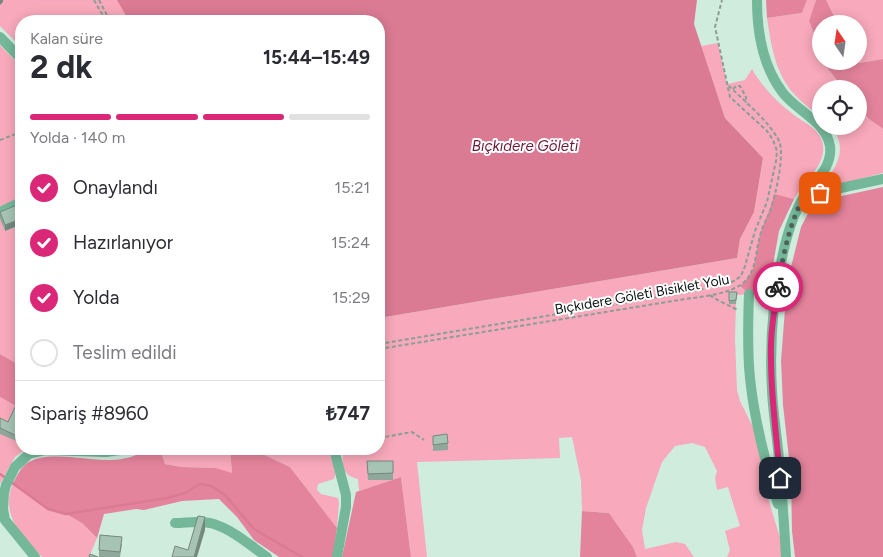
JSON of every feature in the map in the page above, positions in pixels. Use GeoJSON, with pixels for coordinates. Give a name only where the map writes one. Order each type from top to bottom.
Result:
{"type":"FeatureCollection","features":[{"type":"Feature","properties":{"kind":"street"},"geometry":{"type":"LineString","coordinates":[[756,0],[760,37],[769,70],[784,95],[823,129],[830,147],[830,156],[826,166],[804,196],[787,236],[772,332],[772,392],[786,557]]}},
{"type":"Feature","properties":{"kind":"street"},"geometry":{"type":"LineString","coordinates":[[0,37],[15,53]]}},
{"type":"Feature","properties":{"kind":"street"},"geometry":{"type":"LineString","coordinates":[[804,196],[883,180]]}},
{"type":"Feature","properties":{"kind":"street"},"geometry":{"type":"LineString","coordinates":[[0,212],[15,205]]}},
{"type":"Feature","properties":{"kind":"street"},"geometry":{"type":"LineString","coordinates":[[749,294],[750,377],[772,483],[784,522]]}},
{"type":"Feature","properties":{"kind":"street"},"geometry":{"type":"LineString","coordinates":[[28,455],[15,467],[6,485],[2,500],[2,519],[35,557]]}},
{"type":"Feature","properties":{"kind":"street"},"geometry":{"type":"LineString","coordinates":[[336,455],[346,495],[346,507],[338,557]]}},
{"type":"Feature","properties":{"kind":"street"},"geometry":{"type":"LineString","coordinates":[[175,524],[198,522],[214,524],[267,557]]}},
{"type":"Feature","properties":{"kind":"path"},"geometry":{"type":"LineString","coordinates":[[94,0],[103,15]]}},
{"type":"Feature","properties":{"kind":"path"},"geometry":{"type":"LineString","coordinates":[[99,0],[107,15]]}},
{"type":"Feature","properties":{"kind":"path"},"geometry":{"type":"LineString","coordinates":[[385,343],[683,293],[734,282],[741,276],[755,231],[768,202],[777,151],[767,131],[730,97],[715,26],[722,0]]}},
{"type":"Feature","properties":{"kind":"path","name":"Bıçkıdere Göleti Bisiklet Yolu"},"geometry":{"type":"LineString","coordinates":[[385,348],[709,295],[740,286],[750,276],[757,256],[760,236],[771,208],[782,152],[780,142],[772,129],[727,84]]}},
{"type":"Feature","properties":{"kind":"path"},"geometry":{"type":"LineString","coordinates":[[733,90],[736,86],[740,86],[746,97],[746,103]]}},
{"type":"Feature","properties":{"kind":"path"},"geometry":{"type":"LineString","coordinates":[[0,140],[15,134]]}},
{"type":"Feature","properties":{"kind":"path"},"geometry":{"type":"LineString","coordinates":[[709,295],[736,310],[748,312]]}},
{"type":"Feature","properties":{"kind":"path"},"geometry":{"type":"LineString","coordinates":[[385,437],[412,432],[424,440]]}},
{"type":"Feature","properties":{"kind":"shaded area"},"geometry":{"type":"Polygon","coordinates":[[[0,0],[118,0],[126,15],[15,15],[15,41],[0,26],[0,0]]]}},
{"type":"Feature","properties":{"kind":"shaded area"},"geometry":{"type":"Polygon","coordinates":[[[766,0],[807,0],[802,13],[767,18],[766,0]]]}},
{"type":"Feature","properties":{"kind":"shaded area"},"geometry":{"type":"Polygon","coordinates":[[[807,0],[816,0],[809,21],[812,28],[812,70],[829,70],[837,80],[812,80],[812,110],[797,97],[782,77],[775,58],[767,18],[802,13],[807,0]]]}},
{"type":"Feature","properties":{"kind":"shaded area"},"geometry":{"type":"Polygon","coordinates":[[[816,0],[826,0],[834,15],[812,15],[812,28],[809,21],[816,0]]]}},
{"type":"Feature","properties":{"kind":"shaded area"},"geometry":{"type":"Polygon","coordinates":[[[826,0],[883,0],[883,59],[868,61],[868,15],[834,15],[826,0]]]}},
{"type":"Feature","properties":{"kind":"shaded area"},"geometry":{"type":"Polygon","coordinates":[[[718,43],[727,84],[745,80],[752,69],[776,100],[812,128],[812,135],[819,135],[823,145],[819,164],[794,199],[774,195],[763,225],[753,268],[740,286],[749,294],[729,296],[729,304],[736,304],[737,390],[740,401],[755,431],[767,495],[781,541],[782,557],[727,557],[730,550],[725,531],[740,526],[728,487],[717,490],[715,478],[717,471],[705,447],[692,443],[675,446],[662,462],[646,508],[642,530],[645,549],[676,542],[685,544],[694,557],[637,557],[633,547],[609,513],[582,511],[581,480],[572,437],[559,438],[560,458],[417,462],[427,557],[411,557],[401,477],[359,491],[358,479],[348,475],[343,464],[343,455],[385,455],[385,317],[737,258],[740,239],[754,212],[763,158],[725,118],[701,46],[718,43]]]}},
{"type":"Feature","properties":{"kind":"shaded area"},"geometry":{"type":"Polygon","coordinates":[[[0,45],[15,61],[15,202],[0,209],[0,45]]]}},
{"type":"Feature","properties":{"kind":"shaded area"},"geometry":{"type":"Polygon","coordinates":[[[883,59],[883,129],[867,117],[867,80],[837,80],[829,70],[868,70],[868,62],[883,59]]]}},
{"type":"Feature","properties":{"kind":"shaded area"},"geometry":{"type":"Polygon","coordinates":[[[867,117],[883,129],[883,173],[821,189],[838,159],[839,143],[837,135],[867,135],[867,117]]]}},
{"type":"Feature","properties":{"kind":"shaded area"},"geometry":{"type":"Polygon","coordinates":[[[883,187],[883,557],[795,557],[792,531],[791,476],[783,405],[781,361],[787,283],[801,227],[814,202],[883,187]]]}},
{"type":"Feature","properties":{"kind":"shaded area"},"geometry":{"type":"Polygon","coordinates":[[[774,194],[794,199],[779,231],[768,293],[749,294],[740,286],[753,268],[760,235],[774,194]]]}},
{"type":"Feature","properties":{"kind":"shaded area"},"geometry":{"type":"Polygon","coordinates":[[[0,218],[5,231],[15,228],[15,363],[0,354],[0,218]]]}},
{"type":"Feature","properties":{"kind":"shaded area"},"geometry":{"type":"Polygon","coordinates":[[[0,354],[15,363],[15,406],[0,397],[0,354]]]}},
{"type":"Feature","properties":{"kind":"shaded area"},"geometry":{"type":"Polygon","coordinates":[[[0,397],[15,406],[15,455],[18,455],[0,484],[0,397]]]}},
{"type":"Feature","properties":{"kind":"shaded area"},"geometry":{"type":"Polygon","coordinates":[[[136,455],[162,455],[165,464],[181,467],[216,468],[232,473],[230,455],[265,455],[290,467],[337,528],[333,557],[279,557],[254,540],[237,517],[219,499],[182,501],[144,510],[136,509],[104,514],[97,538],[82,523],[66,514],[48,509],[13,483],[26,464],[44,457],[116,460],[136,455]]]}},
{"type":"Feature","properties":{"kind":"shaded area"},"geometry":{"type":"Polygon","coordinates":[[[162,455],[230,455],[232,474],[216,468],[181,467],[165,464],[162,455]]]}},
{"type":"Feature","properties":{"kind":"shaded area"},"geometry":{"type":"Polygon","coordinates":[[[265,455],[330,455],[336,472],[334,479],[318,484],[317,490],[321,494],[338,498],[337,528],[290,467],[265,455]]]}},
{"type":"Feature","properties":{"kind":"shaded area"},"geometry":{"type":"Polygon","coordinates":[[[401,477],[411,557],[342,557],[356,492],[401,477]]]}},
{"type":"Feature","properties":{"kind":"shaded area"},"geometry":{"type":"Polygon","coordinates":[[[13,483],[48,509],[66,514],[82,523],[97,538],[89,557],[42,557],[20,532],[11,515],[9,505],[13,483]]]}},
{"type":"Feature","properties":{"kind":"shaded area"},"geometry":{"type":"Polygon","coordinates":[[[582,511],[609,513],[633,547],[637,557],[580,557],[582,511]]]}},
{"type":"Feature","properties":{"kind":"water","name":"Bıçkıdere Göleti"},"geometry":{"type":"Polygon","coordinates":[[[117,0],[697,0],[694,24],[725,118],[763,158],[754,212],[740,239],[737,258],[385,317],[385,15],[126,15],[117,0]]]}},
{"type":"Feature","properties":{"kind":"building"},"geometry":{"type":"Polygon","coordinates":[[[15,206],[15,221],[5,225],[0,212],[15,206]]]}},
{"type":"Feature","properties":{"kind":"building"},"geometry":{"type":"Polygon","coordinates":[[[729,292],[737,292],[736,300],[729,301],[729,292]]]}},
{"type":"Feature","properties":{"kind":"building"},"geometry":{"type":"Polygon","coordinates":[[[15,407],[15,435],[0,428],[0,418],[8,422],[15,407]]]}},
{"type":"Feature","properties":{"kind":"building"},"geometry":{"type":"Polygon","coordinates":[[[447,434],[448,443],[433,445],[433,436],[447,434]]]}},
{"type":"Feature","properties":{"kind":"building"},"geometry":{"type":"Polygon","coordinates":[[[367,461],[393,461],[393,473],[368,474],[367,461]]]}},
{"type":"Feature","properties":{"kind":"building"},"geometry":{"type":"Polygon","coordinates":[[[198,516],[205,517],[194,557],[172,557],[175,546],[188,550],[198,516]]]}},
{"type":"Feature","properties":{"kind":"building"},"geometry":{"type":"Polygon","coordinates":[[[100,535],[122,537],[120,552],[99,550],[100,535]]]}},
{"type":"Feature","properties":{"kind":"waterway"},"geometry":{"type":"LineString","coordinates":[[0,474],[7,479]]}},
{"type":"Feature","properties":{"kind":"waterway"},"geometry":{"type":"LineString","coordinates":[[11,482],[48,509],[66,514],[167,498],[185,493],[200,484],[211,486],[225,495],[254,529],[302,557]]}},
{"type":"Feature","properties":{"kind":"way so far"},"geometry":{"type":"LineString","coordinates":[[778,287],[787,236],[796,212],[804,196],[820,193]]}},
{"type":"Feature","properties":{"kind":"route"},"geometry":{"type":"LineString","coordinates":[[778,287],[772,332],[771,358],[772,392],[780,478]]}}]}
